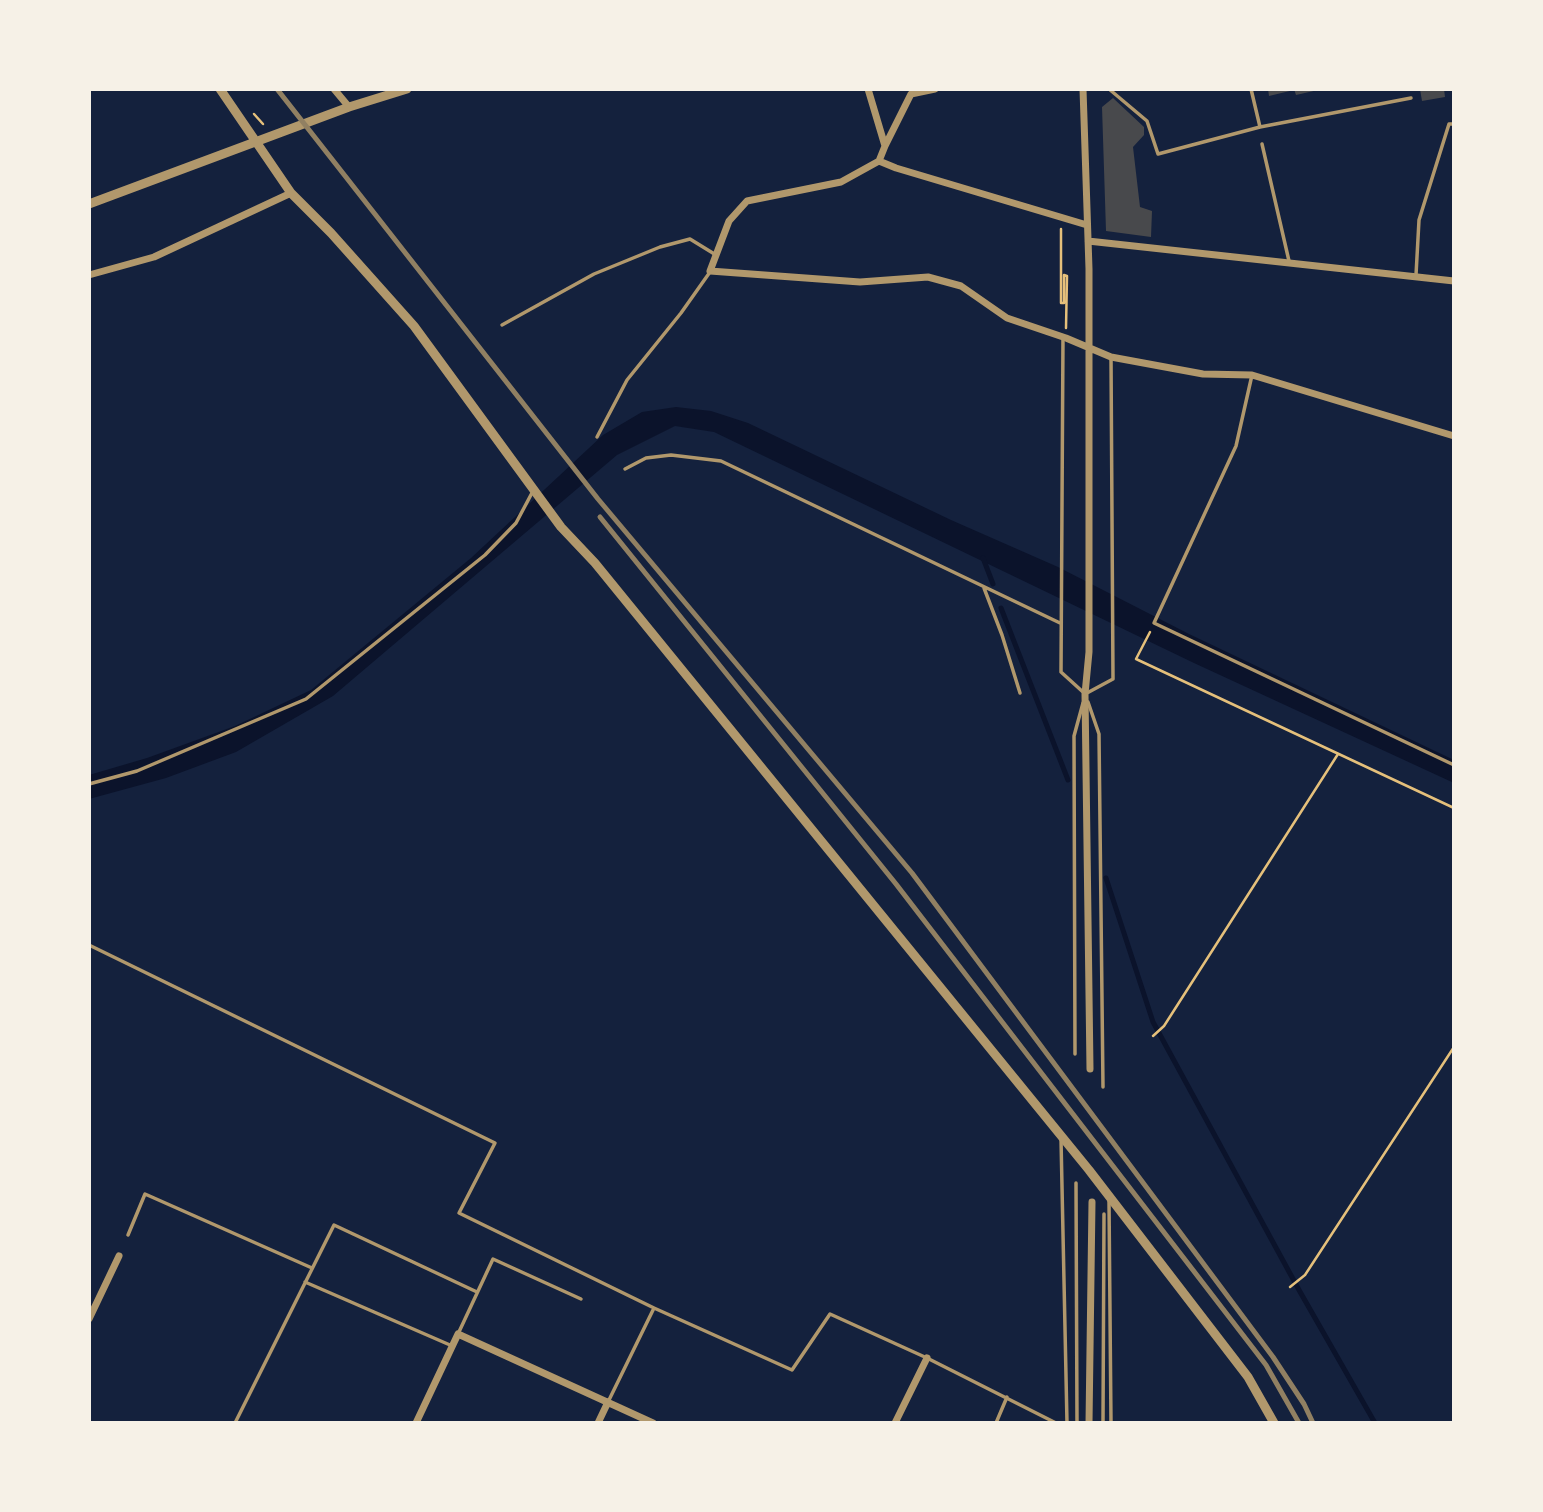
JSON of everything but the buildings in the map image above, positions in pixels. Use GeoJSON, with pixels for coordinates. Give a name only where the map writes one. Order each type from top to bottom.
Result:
{"type":"FeatureCollection","features":[{"type":"Feature","properties":{"kind":"street"},"geometry":{"type":"LineString","coordinates":[[220,89],[291,193],[331,233],[414,327],[561,527],[595,563],[1072,1150],[1248,1377],[1274,1423]]}},
{"type":"Feature","properties":{"kind":"street"},"geometry":{"type":"LineString","coordinates":[[334,89],[349,107]]}},
{"type":"Feature","properties":{"kind":"street"},"geometry":{"type":"LineString","coordinates":[[89,204],[349,107],[407,89]]}},
{"type":"Feature","properties":{"kind":"street"},"geometry":{"type":"LineString","coordinates":[[867,89],[885,146]]}},
{"type":"Feature","properties":{"kind":"street"},"geometry":{"type":"LineString","coordinates":[[935,89],[911,94],[879,161],[841,182],[747,201],[729,220],[710,271],[860,282],[928,277],[961,286],[1007,318],[1064,337],[1111,357],[1203,374],[1252,375],[1454,436]]}},
{"type":"Feature","properties":{"kind":"street"},"geometry":{"type":"LineString","coordinates":[[1083,89],[1089,269],[1089,652],[1085,694],[1090,1069]]}},
{"type":"Feature","properties":{"kind":"street"},"geometry":{"type":"LineString","coordinates":[[879,161],[1087,225]]}},
{"type":"Feature","properties":{"kind":"street"},"geometry":{"type":"LineString","coordinates":[[89,275],[154,257],[291,193]]}},
{"type":"Feature","properties":{"kind":"street"},"geometry":{"type":"LineString","coordinates":[[1088,242],[1454,281]]}},
{"type":"Feature","properties":{"kind":"street"},"geometry":{"type":"LineString","coordinates":[[1089,1423],[1092,1202]]}},
{"type":"Feature","properties":{"kind":"street"},"geometry":{"type":"LineString","coordinates":[[89,1319],[119,1256]]}},
{"type":"Feature","properties":{"kind":"street"},"geometry":{"type":"LineString","coordinates":[[416,1423],[458,1334],[653,1423]]}},
{"type":"Feature","properties":{"kind":"street"},"geometry":{"type":"LineString","coordinates":[[895,1423],[927,1358]]}},
{"type":"Feature","properties":{"kind":"street"},"geometry":{"type":"LineString","coordinates":[[598,1423],[608,1402]]}},
{"type":"Feature","properties":{"kind":"lane"},"geometry":{"type":"LineString","coordinates":[[1110,89],[1147,121],[1158,154],[1260,127],[1411,98]]}},
{"type":"Feature","properties":{"kind":"lane"},"geometry":{"type":"LineString","coordinates":[[1251,89],[1260,127]]}},
{"type":"Feature","properties":{"kind":"lane"},"geometry":{"type":"LineString","coordinates":[[1416,277],[1419,220],[1449,124],[1454,124]]}},
{"type":"Feature","properties":{"kind":"lane"},"geometry":{"type":"LineString","coordinates":[[1262,144],[1290,263]]}},
{"type":"Feature","properties":{"kind":"lane"},"geometry":{"type":"LineString","coordinates":[[502,325],[594,274],[660,247],[690,239],[716,255]]}},
{"type":"Feature","properties":{"kind":"lane"},"geometry":{"type":"LineString","coordinates":[[597,437],[627,380],[681,313],[710,271]]}},
{"type":"Feature","properties":{"kind":"lane"},"geometry":{"type":"LineString","coordinates":[[1064,337],[1060,672],[1085,694],[1098,734],[1103,1087]]}},
{"type":"Feature","properties":{"kind":"lane"},"geometry":{"type":"LineString","coordinates":[[1075,1054],[1074,736],[1085,694],[1113,679],[1111,357]]}},
{"type":"Feature","properties":{"kind":"lane"},"geometry":{"type":"LineString","coordinates":[[1252,375],[1236,446],[1154,623],[1454,765]]}},
{"type":"Feature","properties":{"kind":"lane"},"geometry":{"type":"LineString","coordinates":[[625,468],[646,458],[671,455],[721,461],[1060,622]]}},
{"type":"Feature","properties":{"kind":"lane"},"geometry":{"type":"LineString","coordinates":[[89,784],[136,771],[306,699],[485,555],[516,523],[534,489]]}},
{"type":"Feature","properties":{"kind":"lane"},"geometry":{"type":"LineString","coordinates":[[983,586],[1006,645],[1020,693]]}},
{"type":"Feature","properties":{"kind":"lane"},"geometry":{"type":"LineString","coordinates":[[89,945],[495,1143],[459,1213],[654,1308],[792,1370],[830,1314],[927,1358],[1056,1423]]}},
{"type":"Feature","properties":{"kind":"lane"},"geometry":{"type":"LineString","coordinates":[[1061,1137],[1068,1423]]}},
{"type":"Feature","properties":{"kind":"lane"},"geometry":{"type":"LineString","coordinates":[[1076,1183],[1077,1423]]}},
{"type":"Feature","properties":{"kind":"lane"},"geometry":{"type":"LineString","coordinates":[[128,1235],[145,1194],[312,1268]]}},
{"type":"Feature","properties":{"kind":"lane"},"geometry":{"type":"LineString","coordinates":[[1107,1195],[1111,1423]]}},
{"type":"Feature","properties":{"kind":"lane"},"geometry":{"type":"LineString","coordinates":[[1103,1423],[1104,1214]]}},
{"type":"Feature","properties":{"kind":"lane"},"geometry":{"type":"LineString","coordinates":[[235,1423],[334,1225],[477,1292]]}},
{"type":"Feature","properties":{"kind":"lane"},"geometry":{"type":"LineString","coordinates":[[458,1334],[493,1259],[581,1299]]}},
{"type":"Feature","properties":{"kind":"lane"},"geometry":{"type":"LineString","coordinates":[[305,1282],[452,1346]]}},
{"type":"Feature","properties":{"kind":"lane"},"geometry":{"type":"LineString","coordinates":[[608,1402],[654,1308]]}},
{"type":"Feature","properties":{"kind":"lane"},"geometry":{"type":"LineString","coordinates":[[996,1423],[1007,1397]]}},
{"type":"Feature","properties":{"kind":"path"},"geometry":{"type":"LineString","coordinates":[[1061,218],[1061,303],[1064,275],[1067,276],[1064,337]]}},
{"type":"Feature","properties":{"kind":"path"},"geometry":{"type":"LineString","coordinates":[[1151,630],[1136,659],[1454,808]]}},
{"type":"Feature","properties":{"kind":"path"},"geometry":{"type":"LineString","coordinates":[[1153,1036],[1164,1026],[1338,754]]}},
{"type":"Feature","properties":{"kind":"path"},"geometry":{"type":"LineString","coordinates":[[1290,1287],[1305,1275],[1454,1047]]}},
{"type":"Feature","properties":{"kind":"water"},"geometry":{"type":"Polygon","coordinates":[[[676,407],[711,411],[748,423],[951,520],[1058,567],[1189,634],[1454,760],[1454,783],[1194,663],[714,432],[675,426],[617,455],[333,696],[236,752],[166,778],[89,799],[89,775],[147,758],[235,726],[311,690],[471,558],[603,435],[642,412],[676,407]]]}},
{"type":"Feature","properties":{"kind":"waterway"},"geometry":{"type":"LineString","coordinates":[[983,558],[993,584]]}},
{"type":"Feature","properties":{"kind":"waterway"},"geometry":{"type":"LineString","coordinates":[[1001,608],[1068,780]]}},
{"type":"Feature","properties":{"kind":"waterway"},"geometry":{"type":"LineString","coordinates":[[1106,878],[1153,1022],[1375,1423]]}},
{"type":"Feature","properties":{"kind":"railway"},"geometry":{"type":"LineString","coordinates":[[277,89],[598,499],[912,873],[1273,1357],[1304,1404],[1313,1423]]}},
{"type":"Feature","properties":{"kind":"railway"},"geometry":{"type":"LineString","coordinates":[[600,517],[896,884],[1266,1365],[1299,1423]]}}]}
